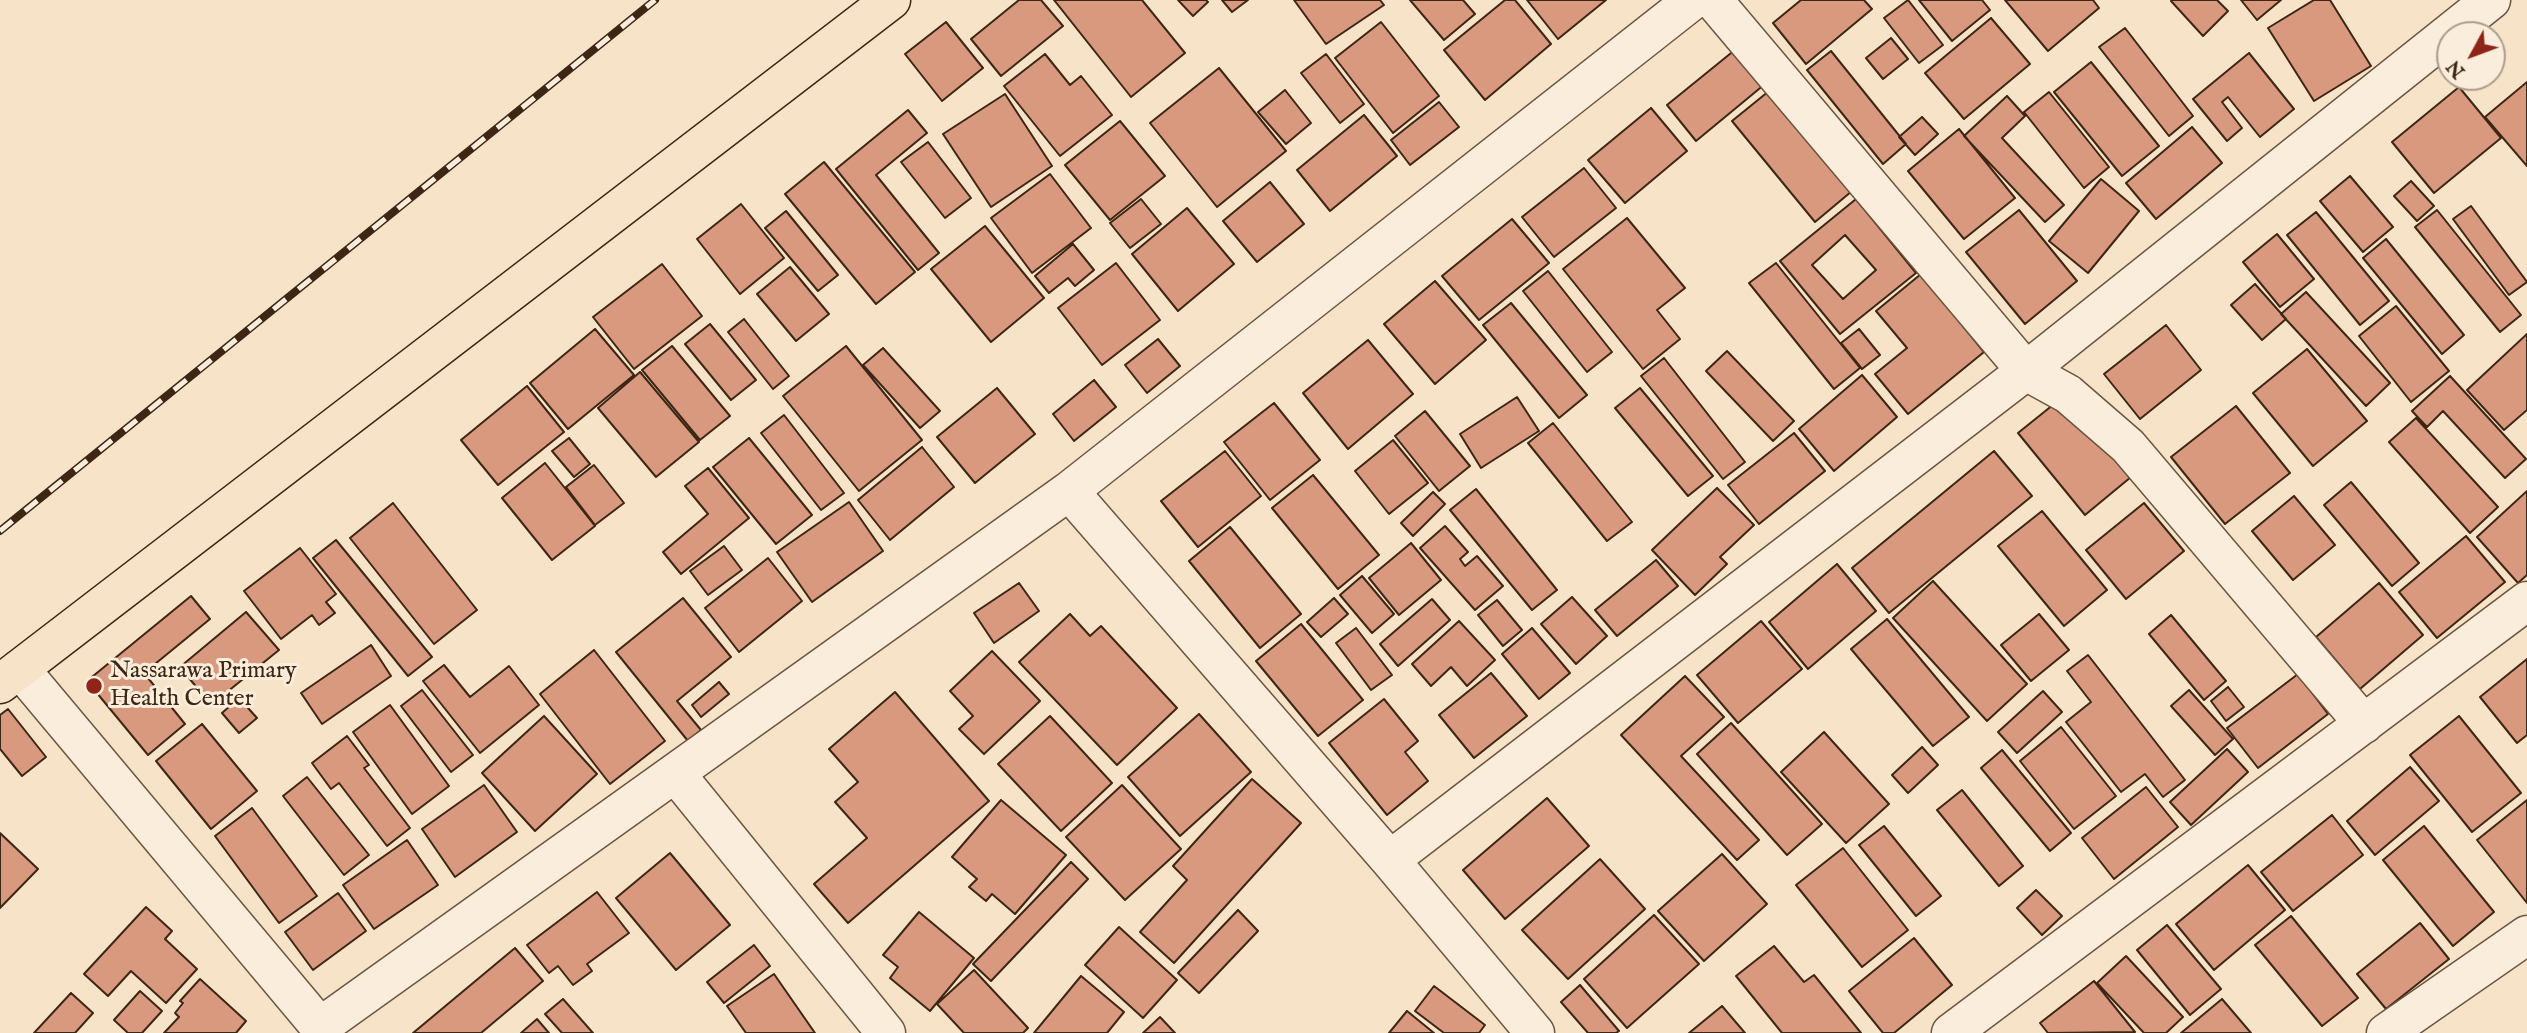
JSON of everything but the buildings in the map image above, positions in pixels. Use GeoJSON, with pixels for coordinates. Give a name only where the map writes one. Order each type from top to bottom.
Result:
{"type":"FeatureCollection","features":[{"type":"Feature","properties":{"kind":"main road"},"geometry":{"type":"LineString","coordinates":[[10,676],[891,0]]}},
{"type":"Feature","properties":{"kind":"street"},"geometry":{"type":"LineString","coordinates":[[10,676],[322,1030],[1069,491],[1693,0]]}},
{"type":"Feature","properties":{"kind":"street"},"geometry":{"type":"LineString","coordinates":[[1713,0],[2026,371],[2068,394],[2128,446],[2364,724]]}},
{"type":"Feature","properties":{"kind":"street"},"geometry":{"type":"LineString","coordinates":[[1390,860],[2026,371],[2491,0]]}},
{"type":"Feature","properties":{"kind":"street"},"geometry":{"type":"LineString","coordinates":[[1069,491],[1390,860],[1535,1033]]}},
{"type":"Feature","properties":{"kind":"street"},"geometry":{"type":"LineString","coordinates":[[1951,1033],[2527,601]]}},
{"type":"Feature","properties":{"kind":"street"},"geometry":{"type":"LineString","coordinates":[[675,773],[886,1033]]}},
{"type":"Feature","properties":{"kind":"street"},"geometry":{"type":"LineString","coordinates":[[2386,1033],[2527,934]]}},
{"type":"Feature","properties":{"kind":"railway"},"geometry":{"type":"LineString","coordinates":[[0,531],[655,0]]}},
{"type":"Feature","properties":{"kind":"place","name":"Nassarawa Primary Health Center"},"geometry":{"type":"Point","coordinates":[94,686]}}]}
